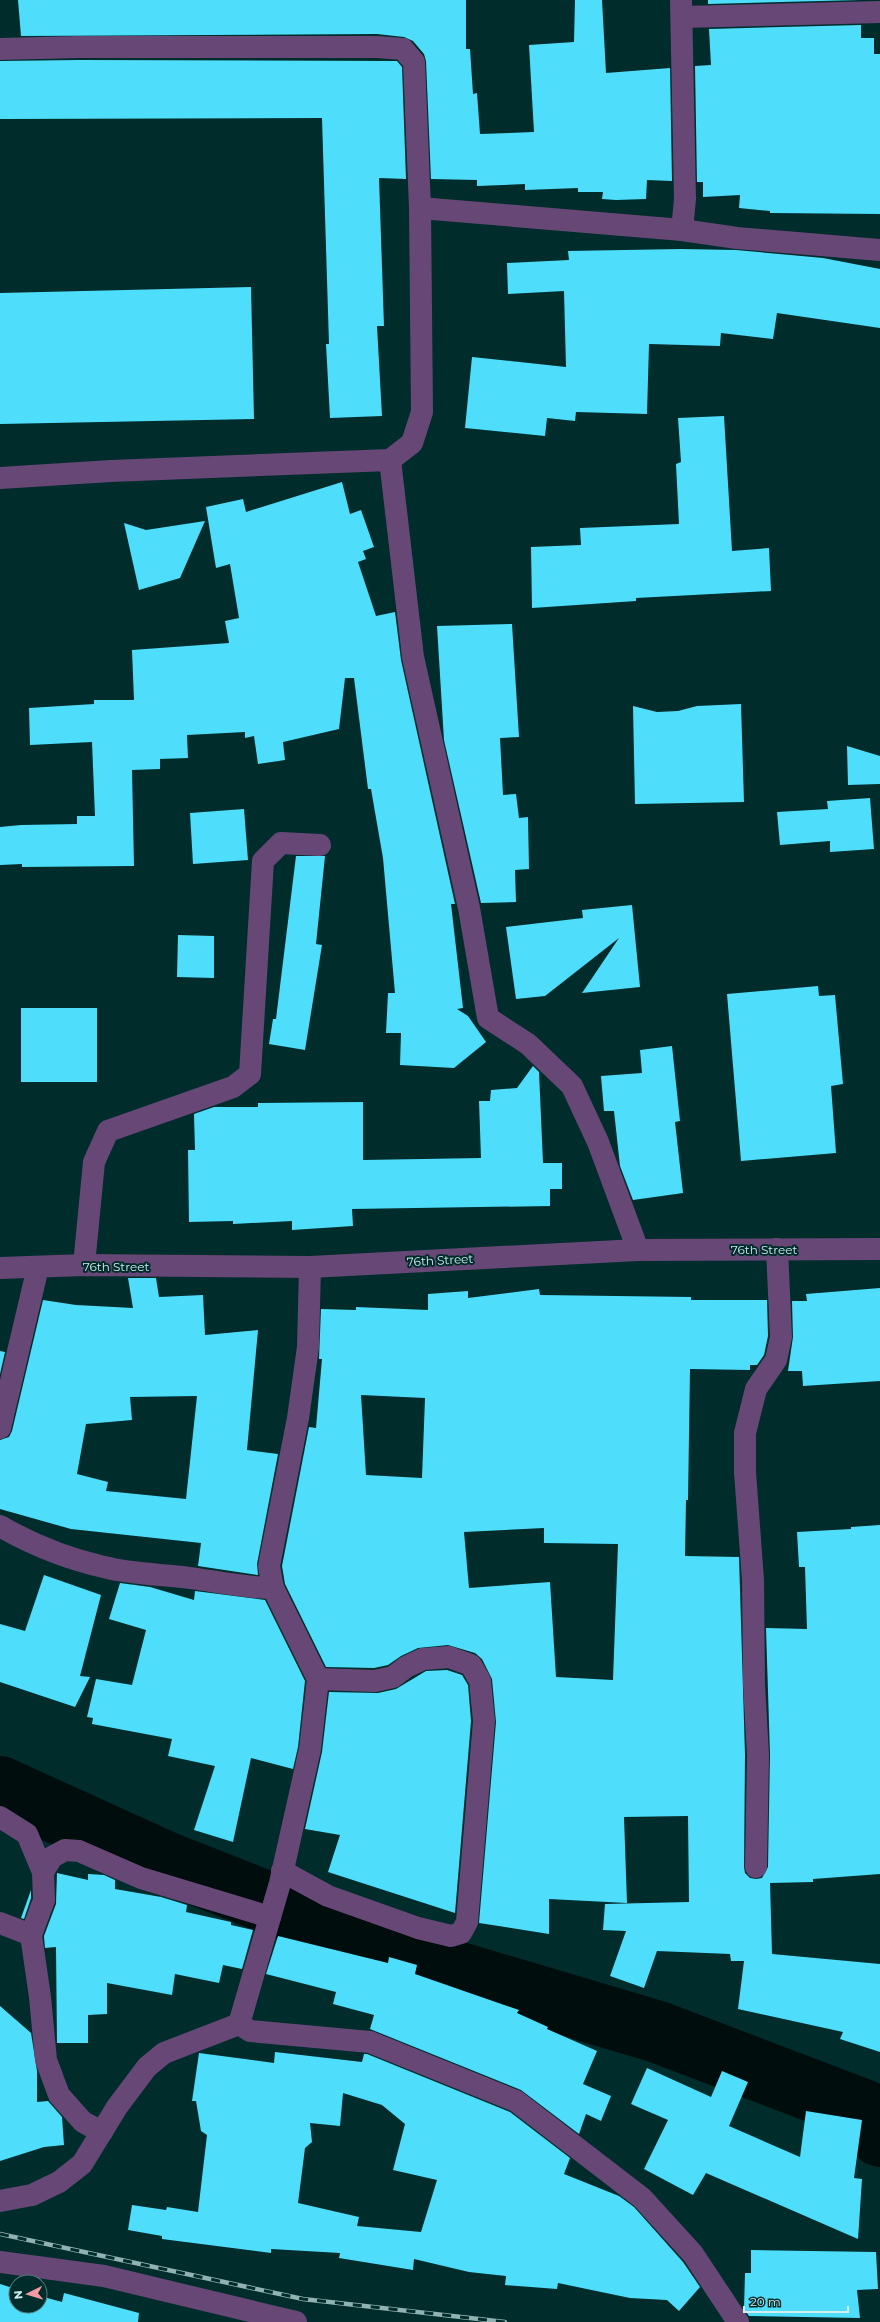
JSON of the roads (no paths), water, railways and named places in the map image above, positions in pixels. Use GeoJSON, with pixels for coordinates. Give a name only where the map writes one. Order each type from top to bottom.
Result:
{"type":"FeatureCollection","features":[{"type":"Feature","properties":{"kind":"street"},"geometry":{"type":"LineString","coordinates":[[682,230],[685,199],[681,9],[880,12]]}},
{"type":"Feature","properties":{"kind":"street"},"geometry":{"type":"LineString","coordinates":[[0,49],[79,47],[330,47],[403,49],[414,62],[420,208],[422,412],[412,443],[390,460],[111,471],[0,478]]}},
{"type":"Feature","properties":{"kind":"street"},"geometry":{"type":"LineString","coordinates":[[420,208],[682,230],[737,238],[880,250]]}},
{"type":"Feature","properties":{"kind":"street"},"geometry":{"type":"LineString","coordinates":[[390,460],[413,657],[469,908],[488,1018],[528,1044],[572,1086],[598,1142],[638,1250]]}},
{"type":"Feature","properties":{"kind":"street"},"geometry":{"type":"LineString","coordinates":[[84,1265],[94,1162],[108,1130],[233,1087],[250,1074],[263,861],[281,843],[320,845]]}},
{"type":"Feature","properties":{"kind":"street"},"geometry":{"type":"LineString","coordinates":[[756,1867],[758,1754],[754,1684],[753,1580],[745,1472],[745,1433],[756,1389],[776,1360],[781,1337],[777,1248]]}},
{"type":"Feature","properties":{"kind":"street","name":"76th Street"},"geometry":{"type":"LineString","coordinates":[[0,1268],[84,1265],[310,1267],[638,1250],[777,1248],[880,1249]]}},
{"type":"Feature","properties":{"kind":"street"},"geometry":{"type":"LineString","coordinates":[[0,1428],[38,1267]]}},
{"type":"Feature","properties":{"kind":"street"},"geometry":{"type":"LineString","coordinates":[[240,2024],[281,1877],[310,1749],[318,1679],[273,1588],[270,1561],[298,1418],[308,1347],[310,1267]]}},
{"type":"Feature","properties":{"kind":"street"},"geometry":{"type":"LineString","coordinates":[[0,1527],[50,1549],[105,1568],[198,1579],[246,1588],[273,1588]]}},
{"type":"Feature","properties":{"kind":"street"},"geometry":{"type":"LineString","coordinates":[[281,1877],[328,1896],[418,1928],[451,1936],[460,1933],[465,1928],[484,1721],[480,1681],[471,1665],[449,1656],[423,1659],[406,1667],[393,1677],[375,1681],[318,1679]]}},
{"type":"Feature","properties":{"kind":"street"},"geometry":{"type":"LineString","coordinates":[[0,1817],[27,1834],[43,1872],[44,1900],[31,1935],[40,1996],[46,2060],[59,2095],[83,2122],[102,2132]]}},
{"type":"Feature","properties":{"kind":"street"},"geometry":{"type":"LineString","coordinates":[[43,1872],[52,1857],[65,1850],[79,1852],[141,1878],[272,1912]]}},
{"type":"Feature","properties":{"kind":"street"},"geometry":{"type":"LineString","coordinates":[[0,1923],[31,1935]]}},
{"type":"Feature","properties":{"kind":"street"},"geometry":{"type":"LineString","coordinates":[[0,2201],[32,2195],[59,2182],[82,2164],[147,2067],[164,2053],[240,2024]]}},
{"type":"Feature","properties":{"kind":"street"},"geometry":{"type":"LineString","coordinates":[[240,2024],[250,2031],[370,2042],[516,2101],[642,2198],[694,2254],[738,2322]]}},
{"type":"Feature","properties":{"kind":"street"},"geometry":{"type":"LineString","coordinates":[[0,2262],[104,2276],[230,2314],[296,2322]]}},
{"type":"Feature","properties":{"kind":"waterway"},"geometry":{"type":"LineString","coordinates":[[0,1787],[165,1862],[409,1958],[658,2032],[863,2110],[880,2136]]}},
{"type":"Feature","properties":{"kind":"railway"},"geometry":{"type":"LineString","coordinates":[[0,2234],[303,2299],[505,2322]]}}]}
